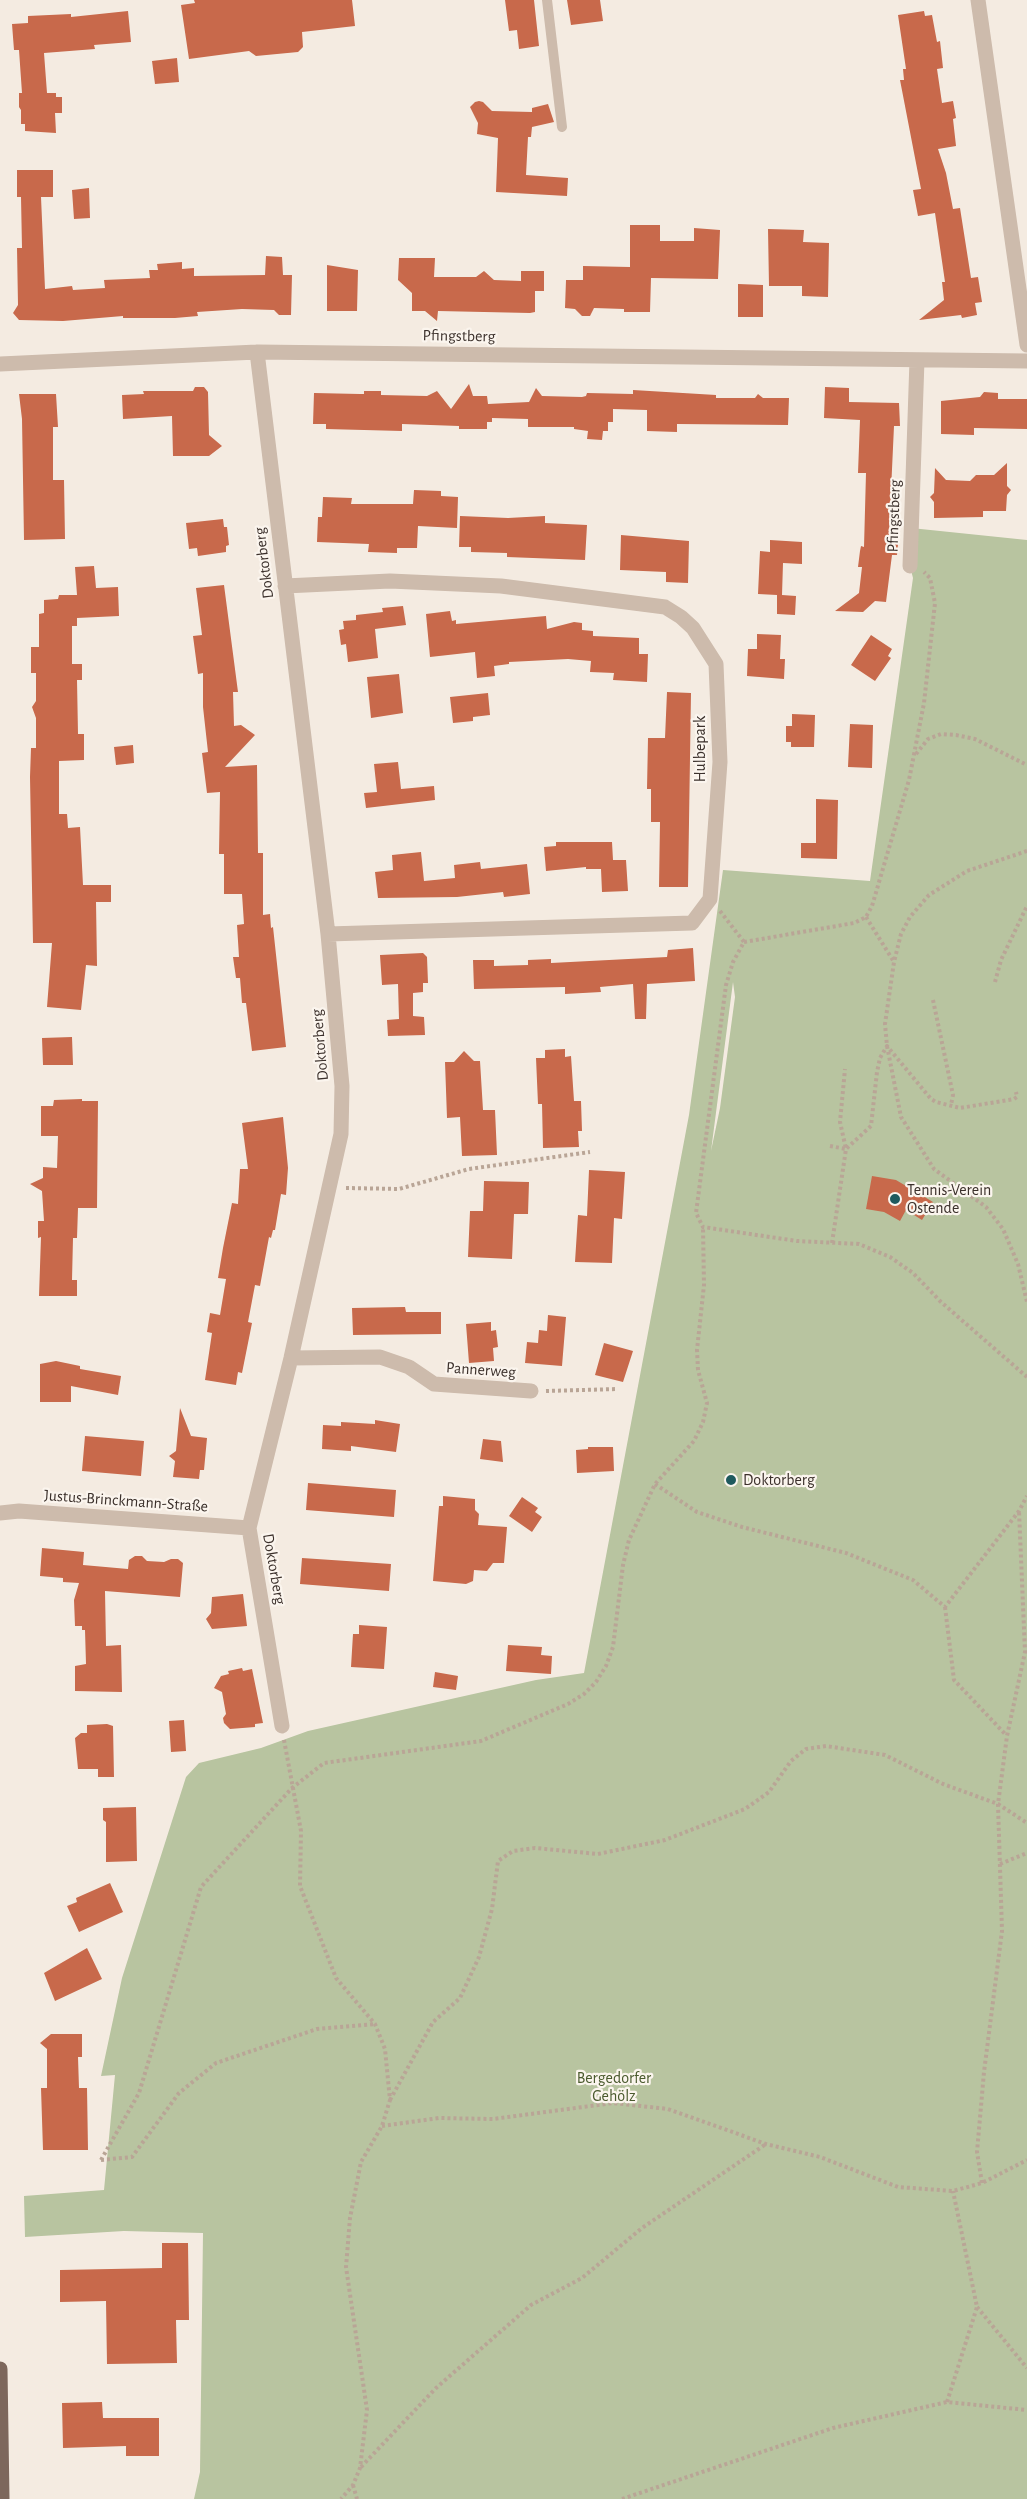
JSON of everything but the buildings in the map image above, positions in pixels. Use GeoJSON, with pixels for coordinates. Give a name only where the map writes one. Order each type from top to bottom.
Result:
{"type":"FeatureCollection","features":[{"type":"Feature","properties":{"kind":"main road"},"geometry":{"type":"LineString","coordinates":[[0,2368],[2,2499]]}},
{"type":"Feature","properties":{"kind":"street"},"geometry":{"type":"LineString","coordinates":[[978,0],[1027,345]]}},
{"type":"Feature","properties":{"kind":"street","name":"Pfingstberg"},"geometry":{"type":"LineString","coordinates":[[0,364],[257,352],[1027,361]]}},
{"type":"Feature","properties":{"kind":"street","name":"Doktorberg"},"geometry":{"type":"LineString","coordinates":[[257,352],[328,934],[342,1086],[341,1134],[291,1358],[249,1528],[282,1726]]}},
{"type":"Feature","properties":{"kind":"street","name":"Pfingstberg"},"geometry":{"type":"LineString","coordinates":[[910,566],[917,360]]}},
{"type":"Feature","properties":{"kind":"street","name":"Hulbepark"},"geometry":{"type":"LineString","coordinates":[[285,586],[390,581],[501,586],[665,607],[681,617],[706,645],[716,664],[720,762],[710,899]]}},
{"type":"Feature","properties":{"kind":"street"},"geometry":{"type":"LineString","coordinates":[[328,934],[692,923],[710,899]]}},
{"type":"Feature","properties":{"kind":"street","name":"Pannerweg"},"geometry":{"type":"LineString","coordinates":[[291,1358],[380,1357],[409,1367],[434,1384],[531,1391]]}},
{"type":"Feature","properties":{"kind":"street","name":"Justus-Brinckmann-Straße"},"geometry":{"type":"LineString","coordinates":[[0,1513],[19,1511],[249,1528]]}},
{"type":"Feature","properties":{"kind":"lane"},"geometry":{"type":"LineString","coordinates":[[547,0],[562,127]]}},
{"type":"Feature","properties":{"kind":"path"},"geometry":{"type":"LineString","coordinates":[[744,942],[854,923],[866,917],[872,906],[916,754],[935,603],[930,578],[917,566],[910,566]]}},
{"type":"Feature","properties":{"kind":"path"},"geometry":{"type":"LineString","coordinates":[[916,754],[928,739],[941,734],[956,735],[975,739],[1027,765]]}},
{"type":"Feature","properties":{"kind":"path"},"geometry":{"type":"LineString","coordinates":[[1027,851],[967,871],[929,895],[910,917],[901,934],[894,962],[885,1024],[887,1046],[902,1118],[934,1169],[987,1207],[1002,1229],[1018,1264],[1027,1302]]}},
{"type":"Feature","properties":{"kind":"path"},"geometry":{"type":"LineString","coordinates":[[710,899],[744,942]]}},
{"type":"Feature","properties":{"kind":"path"},"geometry":{"type":"LineString","coordinates":[[995,982],[1001,960],[1027,906]]}},
{"type":"Feature","properties":{"kind":"path"},"geometry":{"type":"LineString","coordinates":[[866,917],[894,962]]}},
{"type":"Feature","properties":{"kind":"path"},"geometry":{"type":"LineString","coordinates":[[375,2024],[317,2029],[216,2063],[179,2093],[132,2157],[101,2160],[140,2092],[201,1887],[292,1788],[324,1763],[481,1742],[568,1704],[584,1694],[596,1682],[606,1666],[613,1647],[629,1540],[656,1484],[694,1441],[707,1403],[698,1370],[697,1350],[704,1285],[703,1227],[696,1213],[726,985],[744,942]]}},
{"type":"Feature","properties":{"kind":"path"},"geometry":{"type":"LineString","coordinates":[[933,1000],[953,1095],[951,1105]]}},
{"type":"Feature","properties":{"kind":"path"},"geometry":{"type":"LineString","coordinates":[[887,1046],[931,1099],[960,1108],[1014,1099],[1017,1097],[1016,1092]]}},
{"type":"Feature","properties":{"kind":"path"},"geometry":{"type":"LineString","coordinates":[[846,1149],[871,1126],[877,1072],[880,1058],[887,1046]]}},
{"type":"Feature","properties":{"kind":"path"},"geometry":{"type":"LineString","coordinates":[[832,1243],[846,1149],[840,1122],[845,1069]]}},
{"type":"Feature","properties":{"kind":"path"},"geometry":{"type":"LineString","coordinates":[[830,1146],[846,1149]]}},
{"type":"Feature","properties":{"kind":"path"},"geometry":{"type":"LineString","coordinates":[[329,1188],[399,1189],[469,1169],[590,1152]]}},
{"type":"Feature","properties":{"kind":"path"},"geometry":{"type":"LineString","coordinates":[[703,1227],[797,1241],[859,1244],[890,1257],[1027,1377]]}},
{"type":"Feature","properties":{"kind":"path"},"geometry":{"type":"LineString","coordinates":[[531,1391],[617,1389]]}},
{"type":"Feature","properties":{"kind":"path"},"geometry":{"type":"LineString","coordinates":[[656,1484],[697,1512],[742,1527],[846,1553],[913,1580],[945,1607],[954,1680],[1007,1736]]}},
{"type":"Feature","properties":{"kind":"path"},"geometry":{"type":"LineString","coordinates":[[945,1607],[1019,1511],[1027,1496]]}},
{"type":"Feature","properties":{"kind":"path"},"geometry":{"type":"LineString","coordinates":[[982,2183],[977,2152],[984,2072],[1002,1931],[998,1803],[1007,1736],[1026,1651],[1019,1511]]}},
{"type":"Feature","properties":{"kind":"path"},"geometry":{"type":"LineString","coordinates":[[282,1726],[301,1832],[300,1886],[336,1978],[375,2024],[386,2049],[390,2100]]}},
{"type":"Feature","properties":{"kind":"path"},"geometry":{"type":"LineString","coordinates":[[341,2499],[353,2485],[360,2468],[367,2410],[346,2267],[350,2218],[361,2162],[382,2126],[390,2100],[433,2022],[460,1998],[479,1957],[492,1909],[498,1861],[513,1851],[535,1848],[598,1854],[665,1840],[745,1809],[769,1792],[791,1761],[806,1749],[826,1746],[885,1755],[943,1784],[998,1803],[1027,1823]]}},
{"type":"Feature","properties":{"kind":"path"},"geometry":{"type":"LineString","coordinates":[[1000,1864],[1027,1853]]}},
{"type":"Feature","properties":{"kind":"path"},"geometry":{"type":"LineString","coordinates":[[382,2126],[439,2118],[493,2119],[613,2103],[668,2109],[766,2144],[820,2157],[898,2187],[953,2191],[982,2183],[1027,2160]]}},
{"type":"Feature","properties":{"kind":"path"},"geometry":{"type":"LineString","coordinates":[[360,2468],[436,2388],[531,2305],[582,2278],[642,2228],[766,2144]]}},
{"type":"Feature","properties":{"kind":"path"},"geometry":{"type":"LineString","coordinates":[[953,2191],[977,2307],[1027,2368]]}},
{"type":"Feature","properties":{"kind":"path"},"geometry":{"type":"LineString","coordinates":[[947,2402],[977,2307]]}},
{"type":"Feature","properties":{"kind":"path"},"geometry":{"type":"LineString","coordinates":[[622,2499],[833,2428],[947,2402],[1027,2410]]}},
{"type":"Feature","properties":{"kind":"path"},"geometry":{"type":"LineString","coordinates":[[353,2485],[357,2499]]}},
{"type":"Feature","properties":{"kind":"green space","name":"Bergedorfer Gehölz"},"geometry":{"type":"Polygon","coordinates":[[[911,528],[1027,540],[1027,2499],[194,2499],[200,2472],[203,2233],[124,2231],[25,2237],[24,2196],[104,2190],[115,2075],[101,2076],[122,1978],[186,1777],[199,1763],[261,1748],[308,1731],[536,1680],[584,1673],[689,1115],[723,870],[870,881],[913,578],[910,566],[911,528]],[[733,982],[711,1151],[720,1108],[735,997],[733,982]]]}},
{"type":"Feature","properties":{"kind":"place","name":"Tennis-Verein Ostende"},"geometry":{"type":"Point","coordinates":[895,1199]}},
{"type":"Feature","properties":{"kind":"place","name":"Doktorberg"},"geometry":{"type":"Point","coordinates":[731,1480]}}]}
